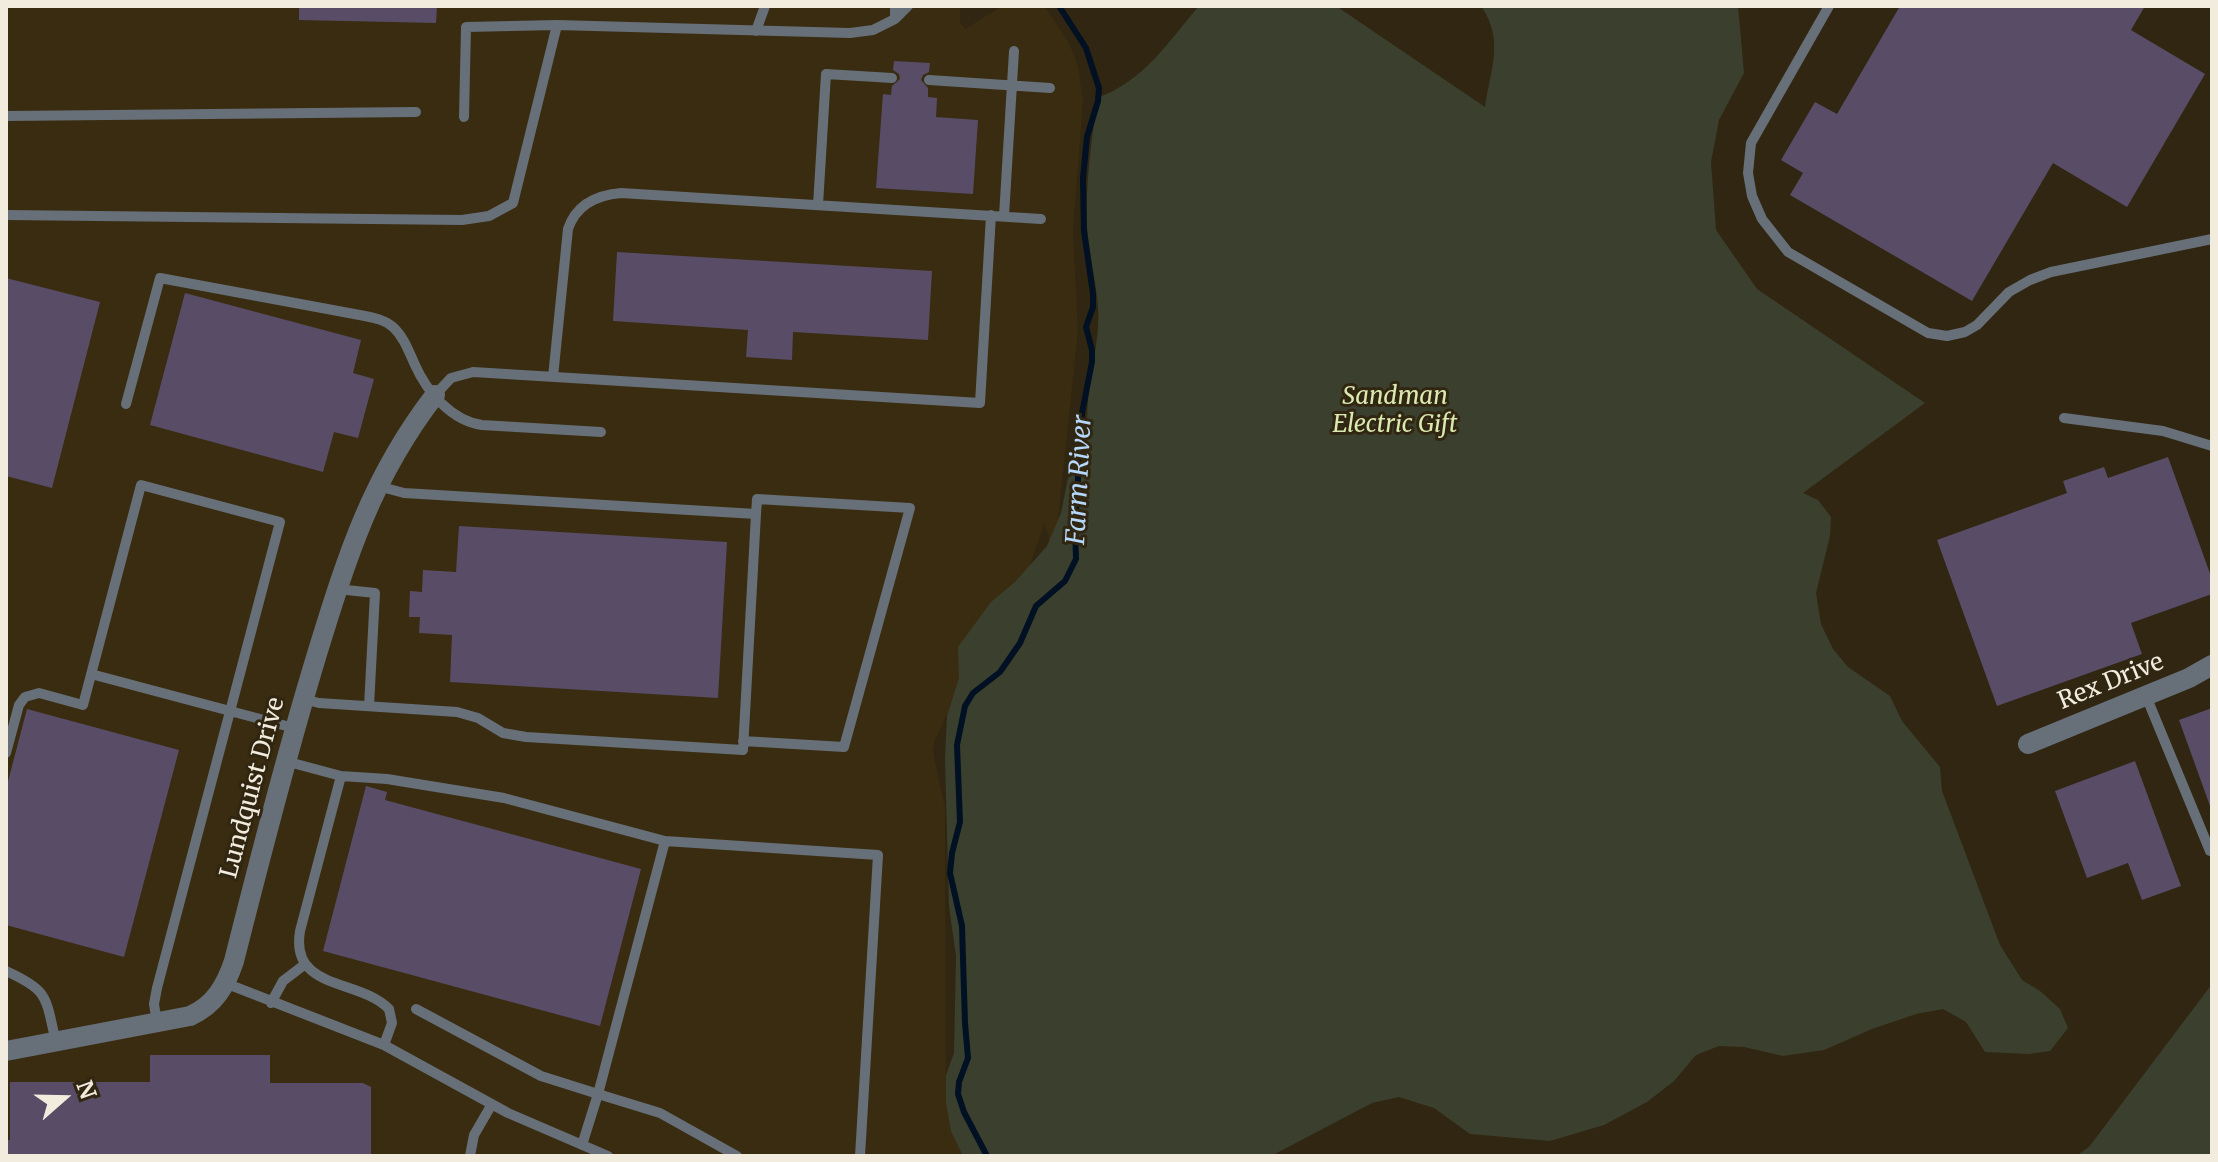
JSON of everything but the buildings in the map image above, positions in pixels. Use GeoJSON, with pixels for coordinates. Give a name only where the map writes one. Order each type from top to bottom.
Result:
{"type":"FeatureCollection","features":[{"type":"Feature","properties":{"kind":"street","name":"Lundquist Drive"},"geometry":{"type":"LineString","coordinates":[[6,1051],[157,1023],[199,1012],[215,999],[234,961],[294,728],[353,539],[402,440],[435,395]]}},
{"type":"Feature","properties":{"kind":"street","name":"Rex Drive"},"geometry":{"type":"LineString","coordinates":[[2028,744],[2189,678],[2212,665]]}},
{"type":"Feature","properties":{"kind":"lane"},"geometry":{"type":"LineString","coordinates":[[756,31],[765,6]]}},
{"type":"Feature","properties":{"kind":"lane"},"geometry":{"type":"LineString","coordinates":[[895,6],[895,19]]}},
{"type":"Feature","properties":{"kind":"lane"},"geometry":{"type":"LineString","coordinates":[[464,117],[466,27],[557,25],[850,33],[873,30],[895,19],[908,6]]}},
{"type":"Feature","properties":{"kind":"lane"},"geometry":{"type":"LineString","coordinates":[[1829,6],[1755,134],[1748,162],[1749,184],[1762,219],[1778,241],[1800,261],[1928,333],[1947,336],[1972,329],[2009,292],[2041,275],[2212,239]]}},
{"type":"Feature","properties":{"kind":"lane"},"geometry":{"type":"LineString","coordinates":[[6,215],[462,220],[489,216],[513,203],[557,25]]}},
{"type":"Feature","properties":{"kind":"lane"},"geometry":{"type":"LineString","coordinates":[[1004,216],[1014,51]]}},
{"type":"Feature","properties":{"kind":"lane"},"geometry":{"type":"LineString","coordinates":[[818,205],[826,74],[892,78]]}},
{"type":"Feature","properties":{"kind":"lane"},"geometry":{"type":"LineString","coordinates":[[929,80],[1050,88]]}},
{"type":"Feature","properties":{"kind":"lane"},"geometry":{"type":"LineString","coordinates":[[6,116],[416,112]]}},
{"type":"Feature","properties":{"kind":"lane"},"geometry":{"type":"LineString","coordinates":[[553,377],[566,238],[571,220],[582,206],[600,196],[621,193],[1041,219]]}},
{"type":"Feature","properties":{"kind":"lane"},"geometry":{"type":"LineString","coordinates":[[435,395],[451,378],[465,373],[980,403],[991,215]]}},
{"type":"Feature","properties":{"kind":"lane"},"geometry":{"type":"LineString","coordinates":[[126,404],[160,278],[386,322],[402,337],[420,377],[435,395],[457,416],[475,424],[601,432]]}},
{"type":"Feature","properties":{"kind":"lane"},"geometry":{"type":"LineString","coordinates":[[2064,418],[2163,431],[2212,446]]}},
{"type":"Feature","properties":{"kind":"lane"},"geometry":{"type":"LineString","coordinates":[[6,753],[21,700],[35,693],[83,705],[141,485],[280,522],[157,988],[154,1004],[157,1023]]}},
{"type":"Feature","properties":{"kind":"lane"},"geometry":{"type":"LineString","coordinates":[[378,486],[404,493],[756,514]]}},
{"type":"Feature","properties":{"kind":"lane"},"geometry":{"type":"LineString","coordinates":[[303,699],[457,712],[478,718],[503,733],[526,737],[743,750],[743,741],[757,499],[910,508],[844,747],[743,741]]}},
{"type":"Feature","properties":{"kind":"lane"},"geometry":{"type":"LineString","coordinates":[[337,589],[375,593],[369,706]]}},
{"type":"Feature","properties":{"kind":"lane"},"geometry":{"type":"LineString","coordinates":[[91,674],[294,728]]}},
{"type":"Feature","properties":{"kind":"lane"},"geometry":{"type":"LineString","coordinates":[[2146,696],[2210,851]]}},
{"type":"Feature","properties":{"kind":"lane"},"geometry":{"type":"LineString","coordinates":[[285,761],[341,776],[378,778],[504,798],[665,841],[878,855],[860,1156]]}},
{"type":"Feature","properties":{"kind":"lane"},"geometry":{"type":"LineString","coordinates":[[341,776],[300,931],[298,950],[304,965],[316,973],[389,1009],[392,1023],[384,1045]]}},
{"type":"Feature","properties":{"kind":"lane"},"geometry":{"type":"LineString","coordinates":[[582,1145],[665,841]]}},
{"type":"Feature","properties":{"kind":"lane"},"geometry":{"type":"LineString","coordinates":[[271,1003],[283,981],[304,965]]}},
{"type":"Feature","properties":{"kind":"lane"},"geometry":{"type":"LineString","coordinates":[[6,971],[40,990],[56,1042]]}},
{"type":"Feature","properties":{"kind":"lane"},"geometry":{"type":"LineString","coordinates":[[225,983],[384,1045],[492,1104],[608,1156]]}},
{"type":"Feature","properties":{"kind":"lane"},"geometry":{"type":"LineString","coordinates":[[416,1009],[541,1076],[660,1113],[737,1156]]}},
{"type":"Feature","properties":{"kind":"lane"},"geometry":{"type":"LineString","coordinates":[[470,1156],[474,1135],[492,1104]]}},
{"type":"Feature","properties":{"kind":"shaded area"},"geometry":{"type":"Polygon","coordinates":[[[6,6],[960,6],[960,22],[965,29],[1002,6],[1043,6],[1048,11],[1069,43],[1078,66],[1083,101],[1073,231],[1078,331],[1057,529],[1050,550],[1044,524],[1027,574],[958,691],[933,751],[945,808],[946,1082],[967,1156],[6,1156],[6,6]]]}},
{"type":"Feature","properties":{"kind":"green space","name":"Sandman Electric Gift"},"geometry":{"type":"Polygon","coordinates":[[[1199,6],[1336,6],[1485,107],[1494,43],[1481,6],[1738,6],[1744,73],[1719,120],[1711,162],[1716,230],[1757,289],[1925,403],[1803,493],[1818,500],[1831,517],[1830,536],[1816,593],[1821,624],[1833,649],[1848,667],[1890,696],[1902,721],[1940,767],[1942,791],[2000,945],[2022,980],[2060,1009],[2068,1028],[2050,1051],[2029,1054],[1985,1052],[1966,1022],[1943,1009],[1916,1014],[1872,1029],[1824,1050],[1783,1056],[1744,1047],[1719,1046],[1696,1055],[1674,1081],[1647,1102],[1604,1125],[1550,1141],[1470,1134],[1434,1108],[1399,1097],[1372,1103],[1271,1156],[963,1156],[951,1131],[946,1103],[946,1075],[954,1053],[956,956],[949,907],[945,759],[947,716],[959,678],[958,647],[991,602],[1015,582],[1047,546],[1061,513],[1068,478],[1083,467],[1098,326],[1087,211],[1097,98],[1114,91],[1142,71],[1199,6]]]}},
{"type":"Feature","properties":{"kind":"green space"},"geometry":{"type":"Polygon","coordinates":[[[2212,984],[2212,1156],[2076,1156],[2089,1147],[2212,984]]]}},
{"type":"Feature","properties":{"kind":"waterway","name":"Farm River"},"geometry":{"type":"LineString","coordinates":[[987,1156],[958,1094],[968,1058],[962,926],[950,873],[960,822],[957,745],[965,706],[973,693],[1000,672],[1020,643],[1036,606],[1065,581],[1076,559],[1082,413],[1092,362],[1086,327],[1093,307],[1093,294],[1084,231],[1083,178],[1087,137],[1099,88],[1086,48],[1059,6]]}}]}
